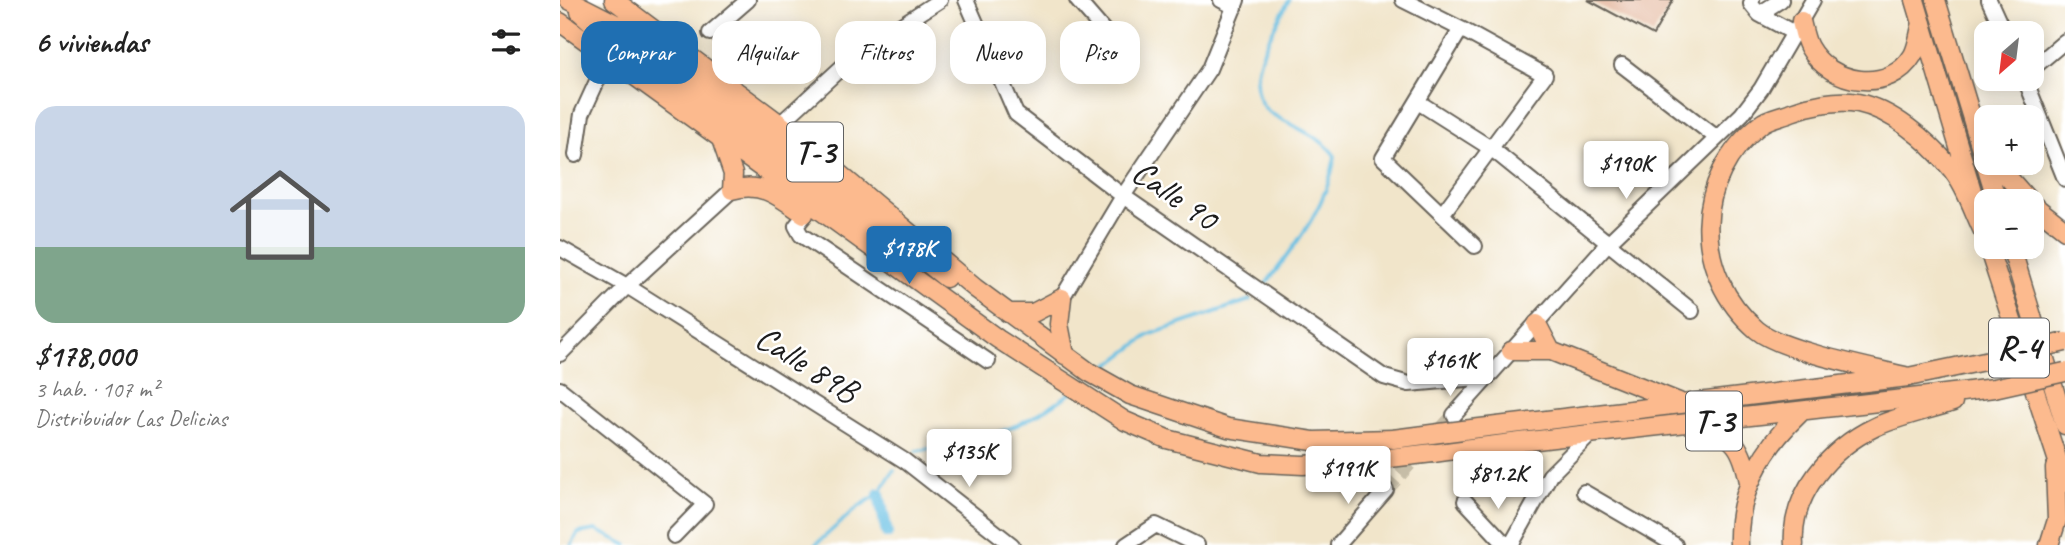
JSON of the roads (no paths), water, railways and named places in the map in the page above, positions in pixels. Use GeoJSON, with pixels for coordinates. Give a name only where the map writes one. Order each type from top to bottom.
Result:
{"type":"FeatureCollection","features":[{"type":"Feature","properties":{"kind":"main road"},"geometry":{"type":"LineString","coordinates":[[568,0],[622,27],[775,131],[971,298],[1035,334]]}},
{"type":"Feature","properties":{"kind":"main road"},"geometry":{"type":"LineString","coordinates":[[568,0],[613,43],[860,225],[930,290]]}},
{"type":"Feature","properties":{"kind":"main road","name":"T-3"},"geometry":{"type":"LineString","coordinates":[[614,0],[775,131],[1035,334],[1095,376],[1162,408],[1239,430],[1313,441],[1393,439],[1459,423],[1682,404],[1908,377],[2065,342]]}},
{"type":"Feature","properties":{"kind":"main road","name":"R-4"},"geometry":{"type":"LineString","coordinates":[[1915,0],[1974,198]]}},
{"type":"Feature","properties":{"kind":"main road"},"geometry":{"type":"LineString","coordinates":[[1936,0],[1993,189]]}},
{"type":"Feature","properties":{"kind":"main road","name":"T-3"},"geometry":{"type":"LineString","coordinates":[[560,22],[581,37]]}},
{"type":"Feature","properties":{"kind":"main road"},"geometry":{"type":"LineString","coordinates":[[1797,27],[1809,48],[1827,66],[1849,78],[1874,82],[1898,73],[1914,54],[1922,23]]}},
{"type":"Feature","properties":{"kind":"main road"},"geometry":{"type":"LineString","coordinates":[[1955,61],[1974,105]]}},
{"type":"Feature","properties":{"kind":"main road","name":"T-3"},"geometry":{"type":"LineString","coordinates":[[645,84],[930,290],[1125,421],[1167,439],[1261,463],[1293,465],[1364,461],[1593,432],[1800,413],[1994,388],[2065,372]]}},
{"type":"Feature","properties":{"kind":"main road"},"geometry":{"type":"LineString","coordinates":[[1908,377],[1804,351],[1759,332],[1724,295],[1708,251],[1710,199],[1729,159],[1762,122],[1812,105],[1858,103],[1894,119],[1950,167],[1974,215]]}},
{"type":"Feature","properties":{"kind":"main road"},"geometry":{"type":"LineString","coordinates":[[721,139],[733,174],[732,190],[748,186],[768,189],[805,215],[930,290]]}},
{"type":"Feature","properties":{"kind":"main road"},"geometry":{"type":"LineString","coordinates":[[2006,175],[2018,189]]}},
{"type":"Feature","properties":{"kind":"main road"},"geometry":{"type":"LineString","coordinates":[[2044,214],[2065,230]]}},
{"type":"Feature","properties":{"kind":"main road","name":"R-4"},"geometry":{"type":"LineString","coordinates":[[1992,259],[2011,326],[2065,483]]}},
{"type":"Feature","properties":{"kind":"main road","name":"R-4"},"geometry":{"type":"LineString","coordinates":[[2015,259],[2065,425]]}},
{"type":"Feature","properties":{"kind":"main road"},"geometry":{"type":"LineString","coordinates":[[1008,313],[1033,313],[1062,298]]}},
{"type":"Feature","properties":{"kind":"main road"},"geometry":{"type":"LineString","coordinates":[[1062,298],[1059,324],[1065,355]]}},
{"type":"Feature","properties":{"kind":"main road"},"geometry":{"type":"LineString","coordinates":[[1537,324],[1551,351]]}},
{"type":"Feature","properties":{"kind":"main road"},"geometry":{"type":"LineString","coordinates":[[1511,351],[1551,351],[1682,404]]}},
{"type":"Feature","properties":{"kind":"main road"},"geometry":{"type":"LineString","coordinates":[[1794,545],[1793,527],[1807,487],[1839,450],[1875,427],[1994,388]]}},
{"type":"Feature","properties":{"kind":"main road"},"geometry":{"type":"LineString","coordinates":[[1749,482],[1777,435],[1800,413]]}},
{"type":"Feature","properties":{"kind":"main road"},"geometry":{"type":"LineString","coordinates":[[1703,422],[1727,435],[1742,450],[1749,482]]}},
{"type":"Feature","properties":{"kind":"main road"},"geometry":{"type":"LineString","coordinates":[[2049,545],[2057,520],[2054,447]]}},
{"type":"Feature","properties":{"kind":"main road","name":"T-3"},"geometry":{"type":"LineString","coordinates":[[1739,545],[1739,528],[1749,482]]}},
{"type":"Feature","properties":{"kind":"street"},"geometry":{"type":"LineString","coordinates":[[710,33],[748,0]]}},
{"type":"Feature","properties":{"kind":"street"},"geometry":{"type":"LineString","coordinates":[[775,131],[855,55],[940,0]]}},
{"type":"Feature","properties":{"kind":"street","name":"Calle 90"},"geometry":{"type":"LineString","coordinates":[[967,0],[1016,114],[1123,196],[1384,377],[1409,384],[1488,377]]}},
{"type":"Feature","properties":{"kind":"street"},"geometry":{"type":"LineString","coordinates":[[1077,0],[1095,21]]}},
{"type":"Feature","properties":{"kind":"street"},"geometry":{"type":"LineString","coordinates":[[1403,0],[1545,75],[1443,214]]}},
{"type":"Feature","properties":{"kind":"street"},"geometry":{"type":"LineString","coordinates":[[1754,6],[1781,0]]}},
{"type":"Feature","properties":{"kind":"street"},"geometry":{"type":"LineString","coordinates":[[1459,423],[1488,377],[1609,242],[1717,138],[1761,89],[1813,0]]}},
{"type":"Feature","properties":{"kind":"street"},"geometry":{"type":"LineString","coordinates":[[1989,0],[1999,21]]}},
{"type":"Feature","properties":{"kind":"street"},"geometry":{"type":"LineString","coordinates":[[1062,298],[1123,196],[1209,69],[1231,2]]}},
{"type":"Feature","properties":{"kind":"street"},"geometry":{"type":"LineString","coordinates":[[1754,6],[1797,27]]}},
{"type":"Feature","properties":{"kind":"street"},"geometry":{"type":"LineString","coordinates":[[1461,29],[1383,158],[1475,246]]}},
{"type":"Feature","properties":{"kind":"street"},"geometry":{"type":"LineString","coordinates":[[2044,59],[2065,41]]}},
{"type":"Feature","properties":{"kind":"street"},"geometry":{"type":"LineString","coordinates":[[1622,65],[1717,138]]}},
{"type":"Feature","properties":{"kind":"street"},"geometry":{"type":"LineString","coordinates":[[576,155],[582,114],[596,84]]}},
{"type":"Feature","properties":{"kind":"street"},"geometry":{"type":"LineString","coordinates":[[2030,91],[2065,179]]}},
{"type":"Feature","properties":{"kind":"street"},"geometry":{"type":"LineString","coordinates":[[1418,102],[1492,149],[1692,310]]}},
{"type":"Feature","properties":{"kind":"street"},"geometry":{"type":"LineString","coordinates":[[560,354],[627,286],[732,190]]}},
{"type":"Feature","properties":{"kind":"street"},"geometry":{"type":"LineString","coordinates":[[805,215],[796,226],[801,235],[988,361]]}},
{"type":"Feature","properties":{"kind":"street","name":"Calle 89B"},"geometry":{"type":"LineString","coordinates":[[560,248],[627,286],[905,461],[1012,545]]}},
{"type":"Feature","properties":{"kind":"street"},"geometry":{"type":"LineString","coordinates":[[560,389],[705,504],[674,536]]}},
{"type":"Feature","properties":{"kind":"street"},"geometry":{"type":"LineString","coordinates":[[1465,501],[1508,545],[1550,475],[1593,432]]}},
{"type":"Feature","properties":{"kind":"street"},"geometry":{"type":"LineString","coordinates":[[1339,545],[1386,490]]}},
{"type":"Feature","properties":{"kind":"street"},"geometry":{"type":"LineString","coordinates":[[1584,492],[1675,545]]}},
{"type":"Feature","properties":{"kind":"street"},"geometry":{"type":"LineString","coordinates":[[1126,545],[1156,525],[1197,545]]}},
{"type":"Feature","properties":{"kind":"waterway"},"geometry":{"type":"LineString","coordinates":[[1266,284],[1318,208],[1331,175],[1335,156],[1315,138],[1270,112],[1258,95],[1258,67],[1269,38],[1289,0]]}},
{"type":"Feature","properties":{"kind":"waterway"},"geometry":{"type":"LineString","coordinates":[[1101,371],[1149,335],[1250,300]]}},
{"type":"Feature","properties":{"kind":"waterway"},"geometry":{"type":"LineString","coordinates":[[916,451],[998,433],[1034,417],[1072,392]]}},
{"type":"Feature","properties":{"kind":"waterway"},"geometry":{"type":"LineString","coordinates":[[815,545],[858,507],[879,494],[894,470]]}},
{"type":"Feature","properties":{"kind":"waterway"},"geometry":{"type":"LineString","coordinates":[[879,494],[887,533]]}},
{"type":"Feature","properties":{"kind":"waterway"},"geometry":{"type":"LineString","coordinates":[[572,545],[578,533],[596,530],[627,545]]}},
{"type":"Feature","properties":{"kind":"tunnel"},"geometry":{"type":"LineString","coordinates":[[1386,490],[1454,415]]}}]}
